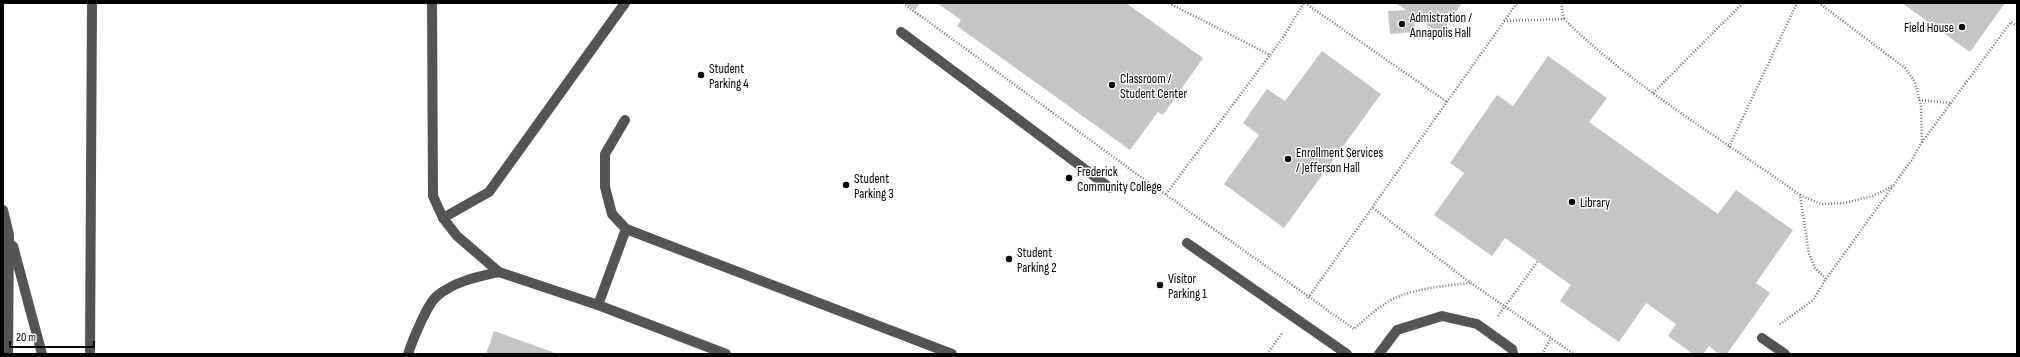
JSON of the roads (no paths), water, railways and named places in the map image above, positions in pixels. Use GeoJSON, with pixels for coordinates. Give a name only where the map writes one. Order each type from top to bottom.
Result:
{"type":"FeatureCollection","features":[{"type":"Feature","properties":{"kind":"lane"},"geometry":{"type":"LineString","coordinates":[[90,354],[92,3]]}},
{"type":"Feature","properties":{"kind":"lane"},"geometry":{"type":"LineString","coordinates":[[432,3],[433,196],[443,218],[457,236],[499,272],[598,305],[726,354]]}},
{"type":"Feature","properties":{"kind":"lane"},"geometry":{"type":"LineString","coordinates":[[443,218],[489,192],[625,3]]}},
{"type":"Feature","properties":{"kind":"lane"},"geometry":{"type":"LineString","coordinates":[[901,32],[1110,188]]}},
{"type":"Feature","properties":{"kind":"lane"},"geometry":{"type":"LineString","coordinates":[[625,120],[605,154],[605,187],[612,214],[626,229],[952,354]]}},
{"type":"Feature","properties":{"kind":"lane"},"geometry":{"type":"LineString","coordinates":[[3,210],[42,354]]}},
{"type":"Feature","properties":{"kind":"lane"},"geometry":{"type":"LineString","coordinates":[[598,305],[626,229]]}},
{"type":"Feature","properties":{"kind":"lane"},"geometry":{"type":"LineString","coordinates":[[8,354],[10,235]]}},
{"type":"Feature","properties":{"kind":"lane"},"geometry":{"type":"LineString","coordinates":[[1188,243],[1347,354]]}},
{"type":"Feature","properties":{"kind":"lane"},"geometry":{"type":"LineString","coordinates":[[408,354],[416,331],[436,297],[468,278],[499,272]]}},
{"type":"Feature","properties":{"kind":"lane"},"geometry":{"type":"LineString","coordinates":[[1379,354],[1397,330],[1442,316],[1477,324],[1512,349],[1514,354]]}},
{"type":"Feature","properties":{"kind":"lane"},"geometry":{"type":"LineString","coordinates":[[1762,338],[1785,354]]}},
{"type":"Feature","properties":{"kind":"place","name":"Admistration / Annapolis Hall"},"geometry":{"type":"Point","coordinates":[1402,24]}},
{"type":"Feature","properties":{"kind":"place","name":"Field House"},"geometry":{"type":"Point","coordinates":[1962,27]}},
{"type":"Feature","properties":{"kind":"place","name":"Student Parking 4"},"geometry":{"type":"Point","coordinates":[701,75]}},
{"type":"Feature","properties":{"kind":"place","name":"Classroom / Student Center"},"geometry":{"type":"Point","coordinates":[1112,85]}},
{"type":"Feature","properties":{"kind":"place","name":"Enrollment Services / Jefferson Hall"},"geometry":{"type":"Point","coordinates":[1288,159]}},
{"type":"Feature","properties":{"kind":"place","name":"Frederick Community College"},"geometry":{"type":"Point","coordinates":[1069,178]}},
{"type":"Feature","properties":{"kind":"place","name":"Student Parking 3"},"geometry":{"type":"Point","coordinates":[846,185]}},
{"type":"Feature","properties":{"kind":"place","name":"Library"},"geometry":{"type":"Point","coordinates":[1572,202]}},
{"type":"Feature","properties":{"kind":"place","name":"Student Parking 2"},"geometry":{"type":"Point","coordinates":[1009,259]}},
{"type":"Feature","properties":{"kind":"place","name":"Visitor Parking 1"},"geometry":{"type":"Point","coordinates":[1160,285]}}]}
